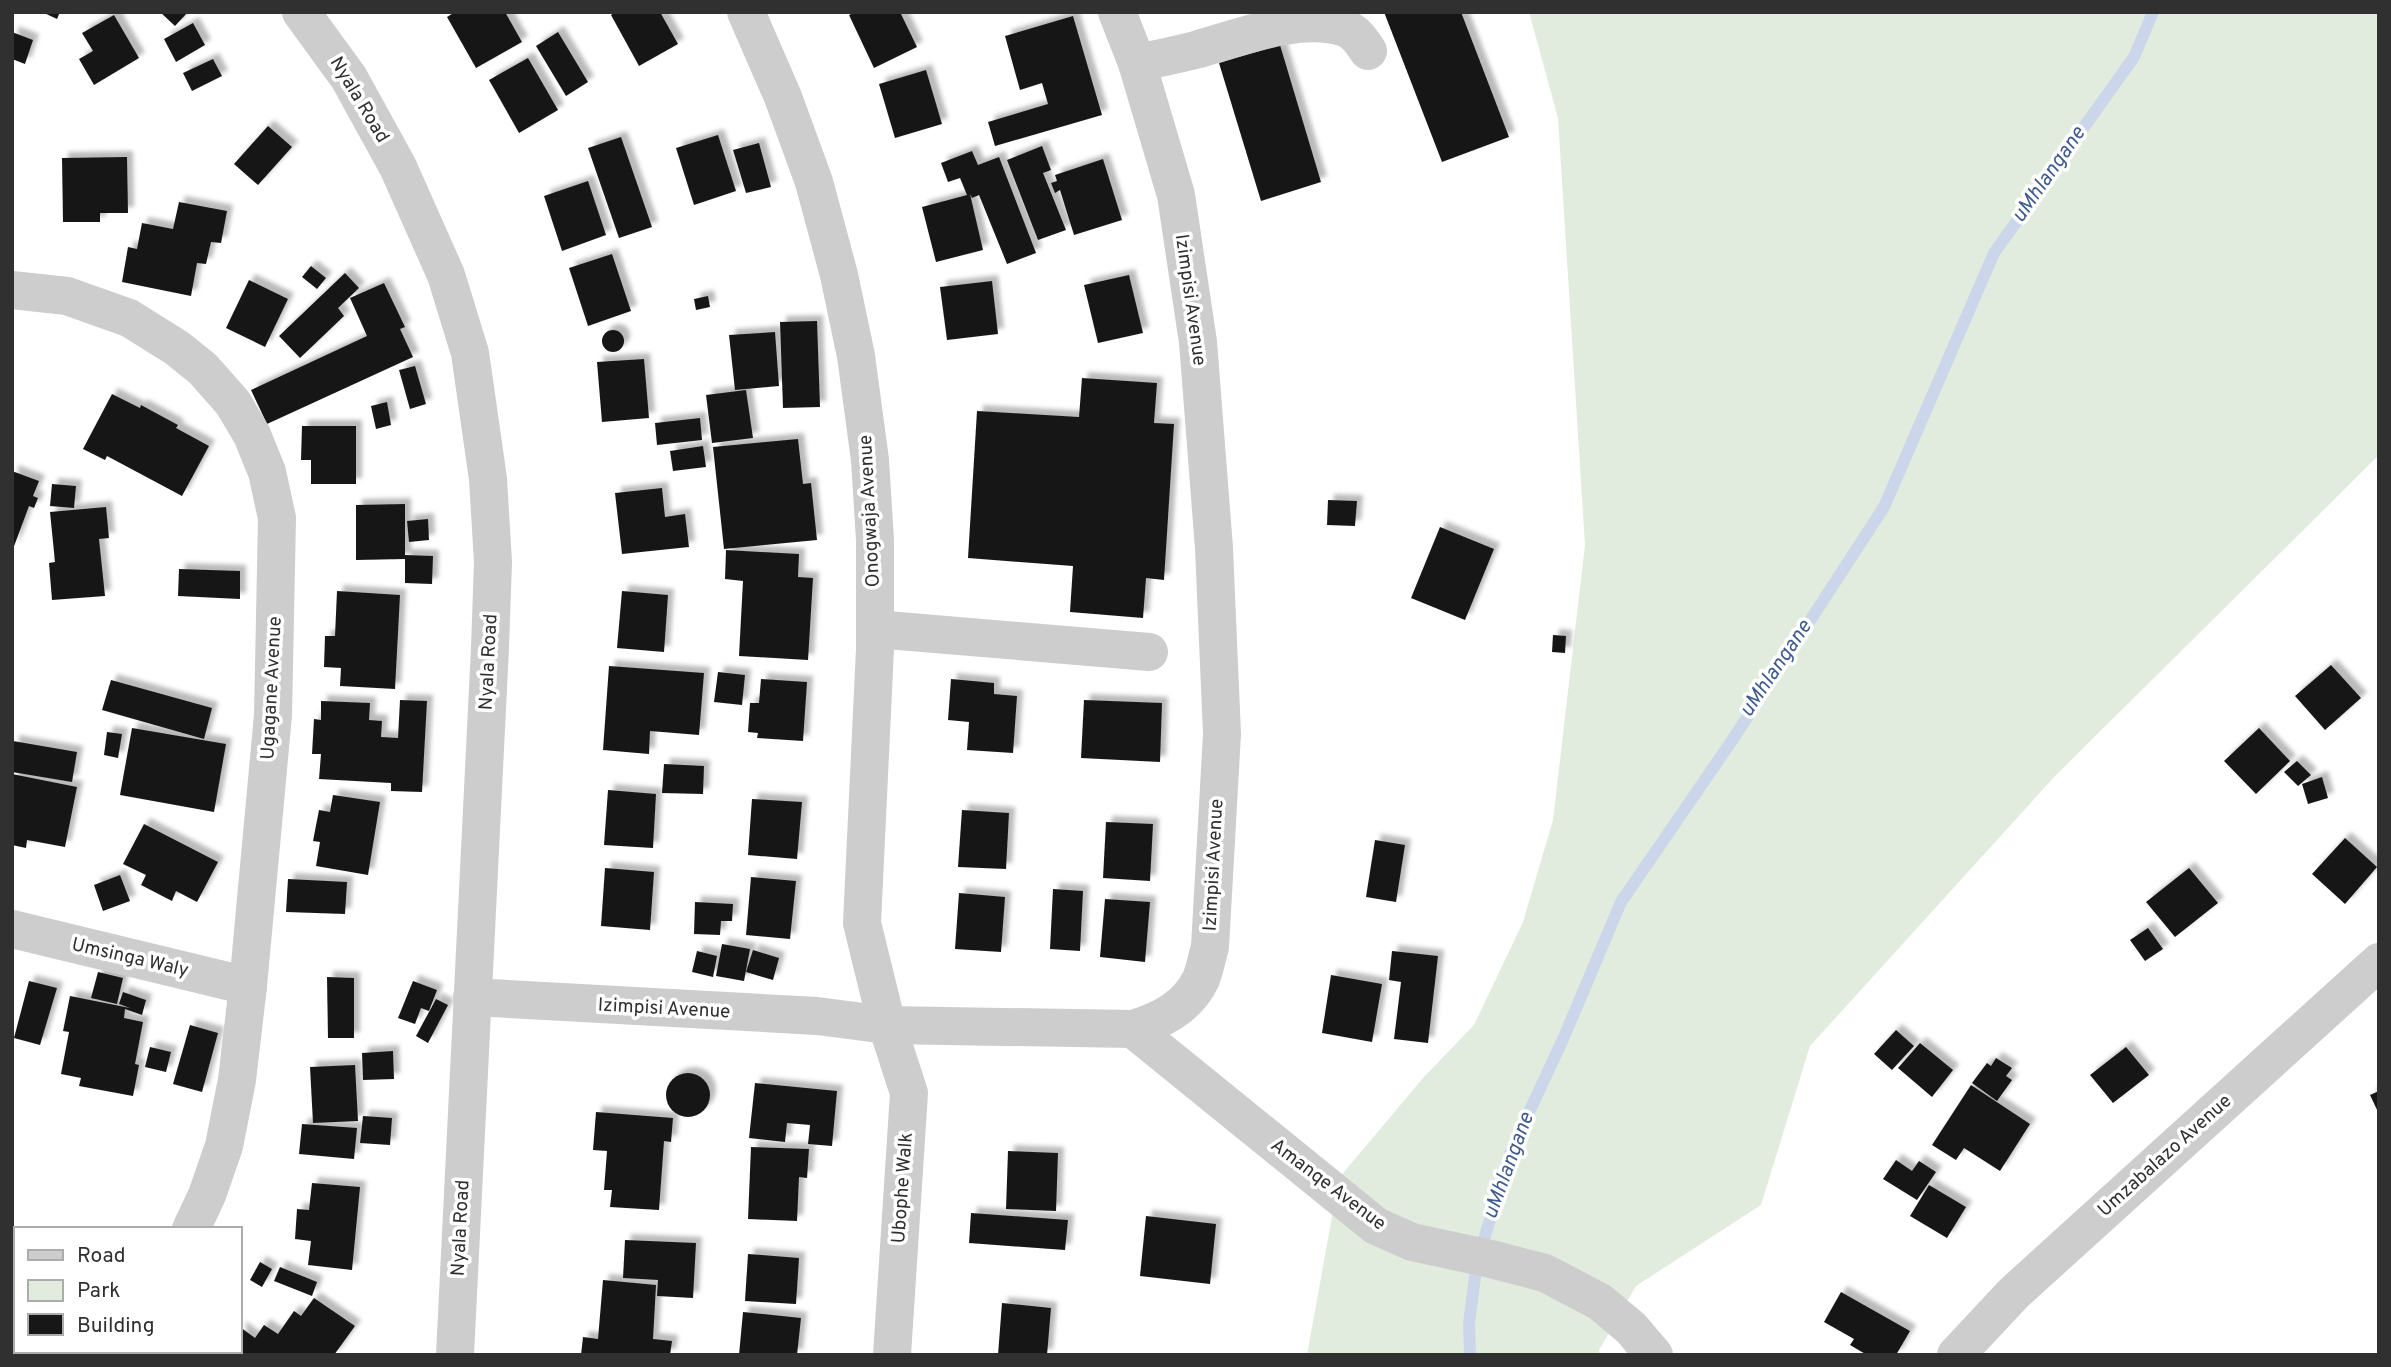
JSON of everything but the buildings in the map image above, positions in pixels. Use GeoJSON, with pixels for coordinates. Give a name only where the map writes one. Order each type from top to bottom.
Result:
{"type":"FeatureCollection","features":[{"type":"Feature","properties":{"kind":"street","name":"Nyala Road"},"geometry":{"type":"LineString","coordinates":[[301,12],[349,78],[398,167],[446,275],[470,353],[488,479],[493,562],[455,1355]]}},
{"type":"Feature","properties":{"kind":"street","name":"Onogwaja Avenue"},"geometry":{"type":"LineString","coordinates":[[746,12],[783,97],[814,182],[839,275],[856,356],[870,460],[875,540],[875,629],[862,923],[887,1025]]}},
{"type":"Feature","properties":{"kind":"street","name":"Izimpisi Avenue"},"geometry":{"type":"LineString","coordinates":[[472,998],[817,1016],[887,1025],[1133,1029],[1161,1020],[1184,1002],[1201,979],[1210,947],[1222,734],[1214,548],[1198,342],[1175,195],[1137,64],[1117,12]]}},
{"type":"Feature","properties":{"kind":"street"},"geometry":{"type":"LineString","coordinates":[[1137,64],[1241,36],[1316,24],[1348,29],[1358,36],[1368,51]]}},
{"type":"Feature","properties":{"kind":"street","name":"Ugagane Avenue"},"geometry":{"type":"LineString","coordinates":[[12,290],[67,296],[129,318],[177,348],[203,369],[233,403],[252,435],[267,472],[277,518],[273,715],[237,1080],[224,1146],[207,1195],[192,1227]]}},
{"type":"Feature","properties":{"kind":"street"},"geometry":{"type":"LineString","coordinates":[[875,629],[1149,652]]}},
{"type":"Feature","properties":{"kind":"street","name":"Umsinga Waly"},"geometry":{"type":"LineString","coordinates":[[12,929],[248,986]]}},
{"type":"Feature","properties":{"kind":"street","name":"Umzabalazo Avenue"},"geometry":{"type":"LineString","coordinates":[[1956,1355],[2014,1293],[2379,962]]}},
{"type":"Feature","properties":{"kind":"street","name":"Ubophe Walk"},"geometry":{"type":"LineString","coordinates":[[887,1025],[909,1093],[892,1355]]}},
{"type":"Feature","properties":{"kind":"street","name":"Amanqe Avenue"},"geometry":{"type":"LineString","coordinates":[[1133,1029],[1376,1226],[1412,1242],[1545,1273],[1600,1302],[1631,1328],[1654,1355]]}},
{"type":"Feature","properties":{"kind":"green space"},"geometry":{"type":"Polygon","coordinates":[[[1529,12],[2379,12],[2379,455],[2055,776],[1810,1046],[1761,1205],[1636,1286],[1599,1350],[1600,1355],[1307,1355],[1339,1178],[1423,1078],[1474,1025],[1523,922],[1553,820],[1585,545],[1558,118],[1529,12]]]}},
{"type":"Feature","properties":{"kind":"waterway","name":"uMhlangane"},"geometry":{"type":"LineString","coordinates":[[1470,1355],[1469,1323],[1477,1262],[1511,1151],[1564,1037],[1621,902],[1733,739],[1884,507],[1994,253],[2134,57],[2153,12]]}}]}
